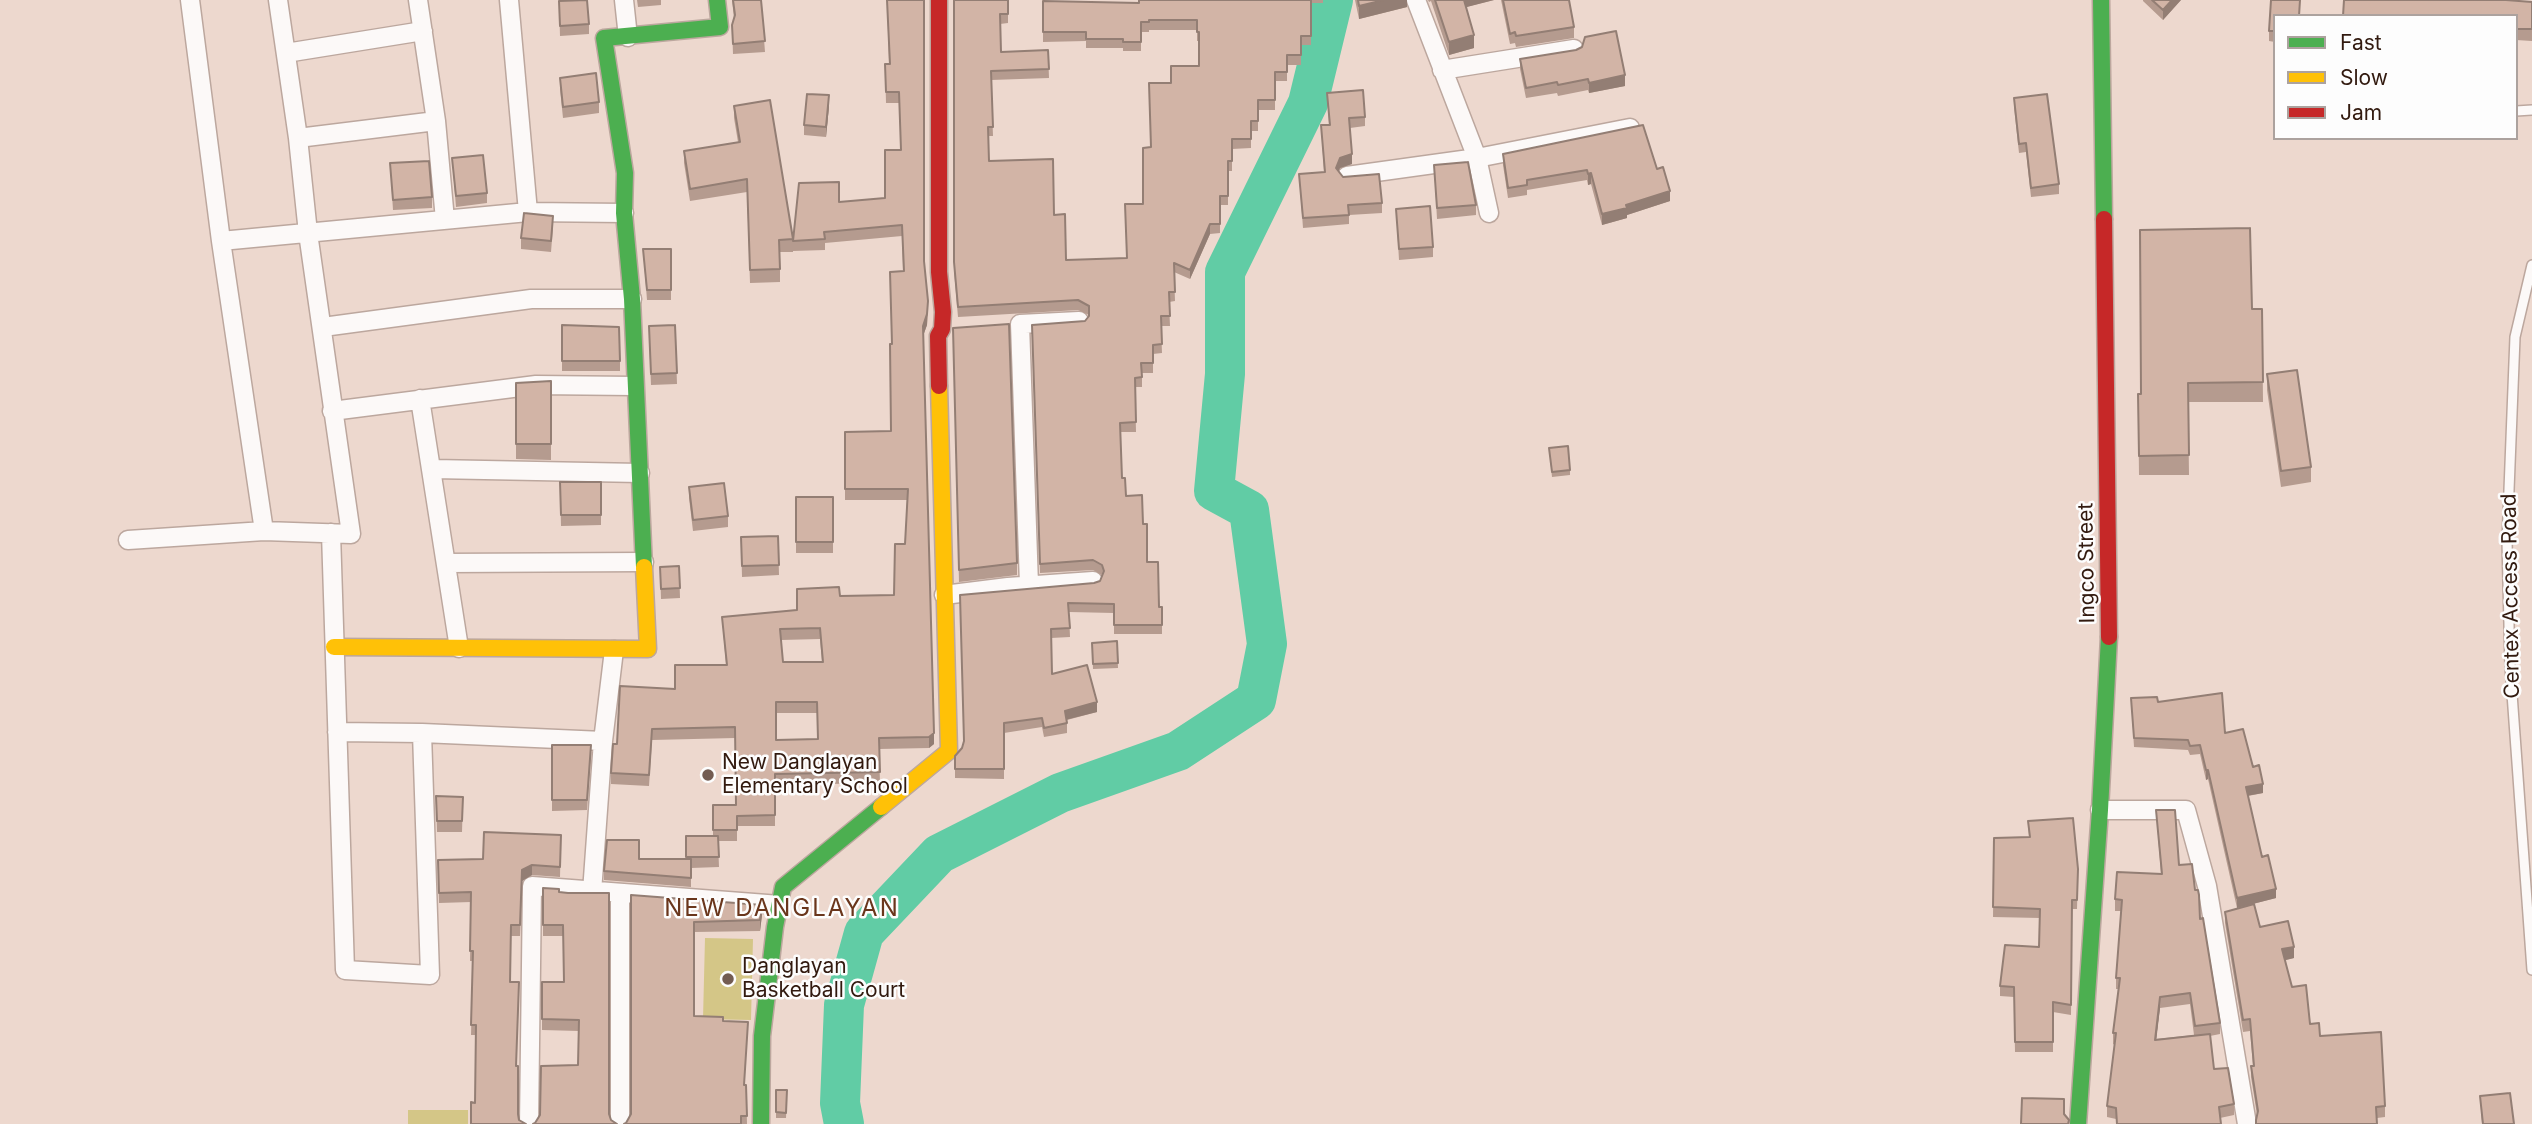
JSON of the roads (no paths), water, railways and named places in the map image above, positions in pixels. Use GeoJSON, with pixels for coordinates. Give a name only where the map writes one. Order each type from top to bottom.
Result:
{"type":"FeatureCollection","features":[{"type":"Feature","properties":{"kind":"street"},"geometry":{"type":"LineString","coordinates":[[190,0],[221,241],[264,531]]}},
{"type":"Feature","properties":{"kind":"street"},"geometry":{"type":"LineString","coordinates":[[128,540],[264,531],[351,534],[332,411],[278,0]]}},
{"type":"Feature","properties":{"kind":"street"},"geometry":{"type":"LineString","coordinates":[[418,0],[436,121],[445,220]]}},
{"type":"Feature","properties":{"kind":"street"},"geometry":{"type":"LineString","coordinates":[[509,0],[528,212]]}},
{"type":"Feature","properties":{"kind":"street"},"geometry":{"type":"LineString","coordinates":[[624,0],[628,37]]}},
{"type":"Feature","properties":{"kind":"street"},"geometry":{"type":"LineString","coordinates":[[334,647],[648,649],[632,299],[624,213],[625,173],[604,38],[720,27],[717,0]]}},
{"type":"Feature","properties":{"kind":"street"},"geometry":{"type":"LineString","coordinates":[[761,1124],[762,1036],[783,887],[949,751],[939,336],[949,328],[939,272],[939,0]]}},
{"type":"Feature","properties":{"kind":"street"},"geometry":{"type":"LineString","coordinates":[[1416,0],[1478,158],[1489,213]]}},
{"type":"Feature","properties":{"kind":"street","name":"Ingco Street"},"geometry":{"type":"LineString","coordinates":[[2078,1124],[2109,639],[2101,0]]}},
{"type":"Feature","properties":{"kind":"street"},"geometry":{"type":"LineString","coordinates":[[286,53],[423,31]]}},
{"type":"Feature","properties":{"kind":"street"},"geometry":{"type":"LineString","coordinates":[[1443,71],[1574,49]]}},
{"type":"Feature","properties":{"kind":"street"},"geometry":{"type":"LineString","coordinates":[[298,138],[436,121]]}},
{"type":"Feature","properties":{"kind":"street"},"geometry":{"type":"LineString","coordinates":[[1347,176],[1478,158],[1636,127]]}},
{"type":"Feature","properties":{"kind":"street"},"geometry":{"type":"LineString","coordinates":[[221,241],[528,212],[624,213]]}},
{"type":"Feature","properties":{"kind":"street"},"geometry":{"type":"LineString","coordinates":[[323,327],[531,299],[632,299]]}},
{"type":"Feature","properties":{"kind":"street"},"geometry":{"type":"LineString","coordinates":[[1029,585],[1014,325],[1079,321]]}},
{"type":"Feature","properties":{"kind":"street"},"geometry":{"type":"LineString","coordinates":[[332,411],[537,385],[634,386]]}},
{"type":"Feature","properties":{"kind":"street"},"geometry":{"type":"LineString","coordinates":[[420,399],[459,648]]}},
{"type":"Feature","properties":{"kind":"street"},"geometry":{"type":"LineString","coordinates":[[433,469],[640,473]]}},
{"type":"Feature","properties":{"kind":"street"},"geometry":{"type":"LineString","coordinates":[[331,533],[345,970],[430,975],[422,733]]}},
{"type":"Feature","properties":{"kind":"street"},"geometry":{"type":"LineString","coordinates":[[446,563],[644,562]]}},
{"type":"Feature","properties":{"kind":"street"},"geometry":{"type":"LineString","coordinates":[[944,595],[1093,581]]}},
{"type":"Feature","properties":{"kind":"street"},"geometry":{"type":"LineString","coordinates":[[592,892],[603,741],[614,650]]}},
{"type":"Feature","properties":{"kind":"street"},"geometry":{"type":"LineString","coordinates":[[337,732],[603,741]]}},
{"type":"Feature","properties":{"kind":"street"},"geometry":{"type":"LineString","coordinates":[[2100,810],[2186,810],[2207,886],[2247,1124]]}},
{"type":"Feature","properties":{"kind":"street"},"geometry":{"type":"LineString","coordinates":[[528,1124],[532,886],[780,905]]}},
{"type":"Feature","properties":{"kind":"street"},"geometry":{"type":"LineString","coordinates":[[620,894],[620,1124]]}},
{"type":"Feature","properties":{"kind":"lane","name":"Centex Access Road"},"geometry":{"type":"LineString","coordinates":[[2532,265],[2515,337],[2507,541],[2510,666],[2532,970]]}},
{"type":"Feature","properties":{"kind":"waterway"},"geometry":{"type":"LineString","coordinates":[[844,1124],[840,1103],[844,1005],[864,933],[939,854],[1060,793],[1178,751],[1256,700],[1267,644],[1249,510],[1214,491],[1225,374],[1225,272],[1308,103],[1333,0]]}},
{"type":"Feature","properties":{"kind":"place","name":"New Danglayan Elementary School"},"geometry":{"type":"Point","coordinates":[708,775]}},
{"type":"Feature","properties":{"kind":"place","name":"Danglayan Basketball Court"},"geometry":{"type":"Point","coordinates":[728,979]}},
{"type":"Feature","properties":{"kind":"district","name":"NEW DANGLAYAN"},"geometry":{"type":"Point","coordinates":[782,909]}}]}
